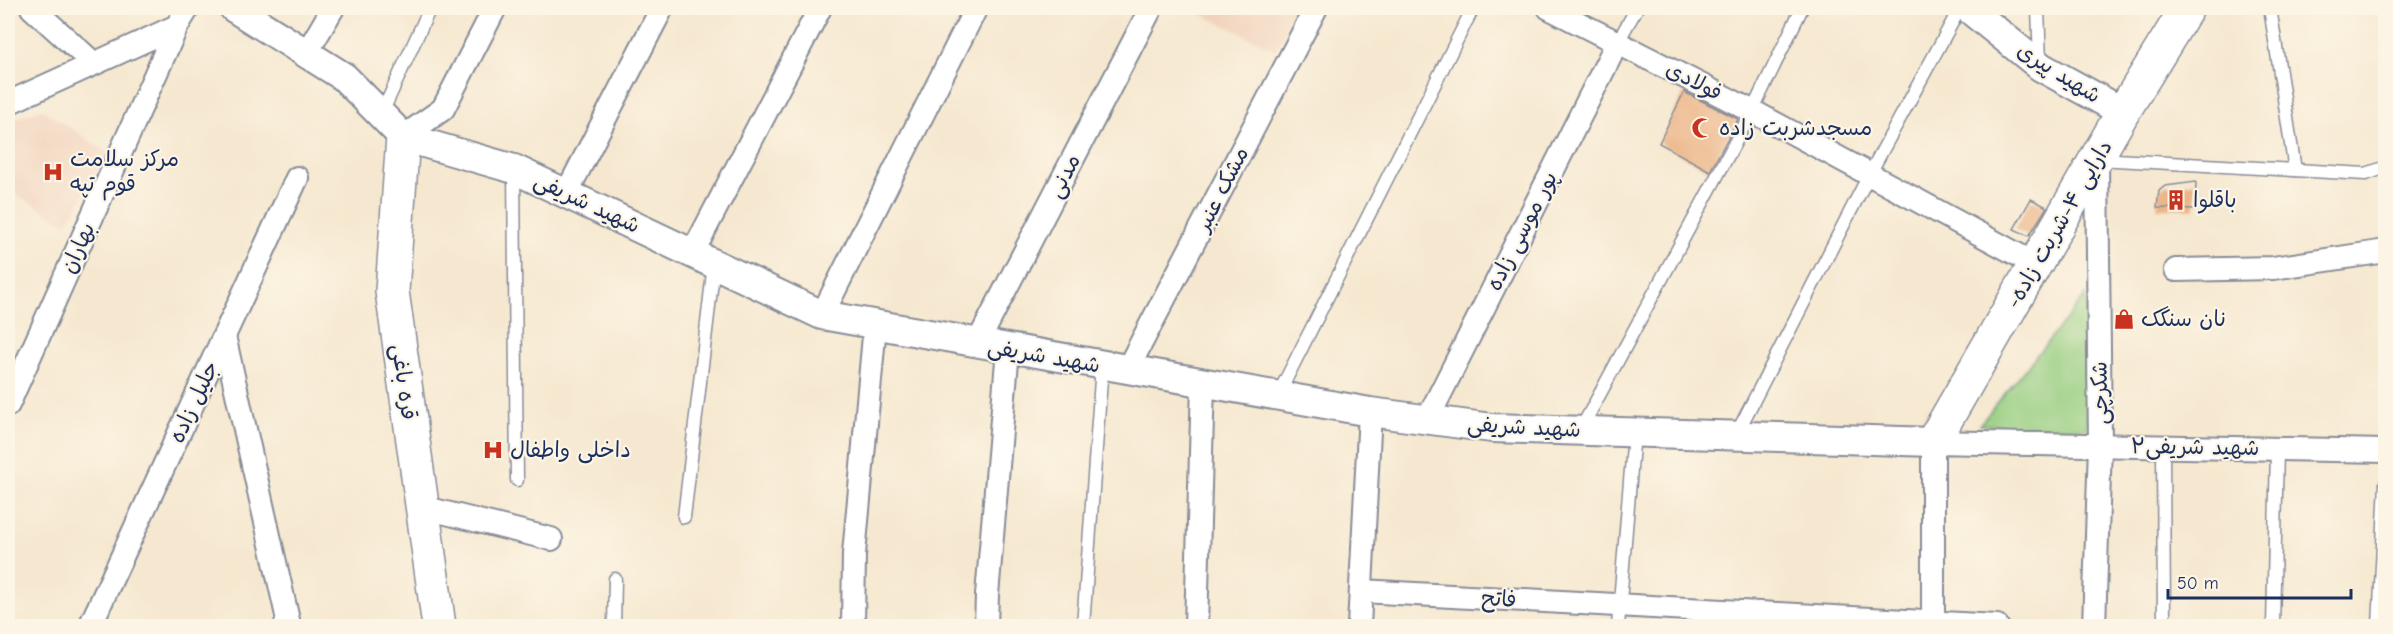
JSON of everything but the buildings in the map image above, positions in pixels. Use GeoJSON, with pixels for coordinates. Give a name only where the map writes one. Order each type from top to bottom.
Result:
{"type":"FeatureCollection","features":[{"type":"Feature","properties":{"kind":"main road","name":"-دارایی ۴-شربت زاده"},"geometry":{"type":"LineString","coordinates":[[1933,442],[2037,265],[2123,112],[2187,8]]}},
{"type":"Feature","properties":{"kind":"main road","name":"قره باغی"},"geometry":{"type":"LineString","coordinates":[[392,126],[392,291],[439,627]]}},
{"type":"Feature","properties":{"kind":"street"},"geometry":{"type":"LineString","coordinates":[[32,8],[93,63]]}},
{"type":"Feature","properties":{"kind":"street","name":"شهید شریفى"},"geometry":{"type":"LineString","coordinates":[[234,8],[344,77],[392,126],[514,169],[822,315],[1370,412],[1492,428],[1933,442]]}},
{"type":"Feature","properties":{"kind":"street"},"geometry":{"type":"LineString","coordinates":[[306,54],[333,8]]}},
{"type":"Feature","properties":{"kind":"street"},"geometry":{"type":"LineString","coordinates":[[392,126],[443,110],[495,8]]}},
{"type":"Feature","properties":{"kind":"street"},"geometry":{"type":"LineString","coordinates":[[566,194],[662,8]]}},
{"type":"Feature","properties":{"kind":"street"},"geometry":{"type":"LineString","coordinates":[[703,259],[820,8]]}},
{"type":"Feature","properties":{"kind":"street"},"geometry":{"type":"LineString","coordinates":[[822,315],[976,8]]}},
{"type":"Feature","properties":{"kind":"street","name":"مدنی"},"geometry":{"type":"LineString","coordinates":[[977,344],[1151,8]]}},
{"type":"Feature","properties":{"kind":"street","name":"مشک عنبر"},"geometry":{"type":"LineString","coordinates":[[1115,368],[1316,8]]}},
{"type":"Feature","properties":{"kind":"street","name":"فولادی"},"geometry":{"type":"LineString","coordinates":[[1549,8],[1752,111],[2037,265]]}},
{"type":"Feature","properties":{"kind":"street","name":"شهید پیری"},"geometry":{"type":"LineString","coordinates":[[1968,8],[2041,67],[2123,112]]}},
{"type":"Feature","properties":{"kind":"street"},"geometry":{"type":"LineString","coordinates":[[8,103],[183,17]]}},
{"type":"Feature","properties":{"kind":"street","name":"بهاران"},"geometry":{"type":"LineString","coordinates":[[8,405],[183,17]]}},
{"type":"Feature","properties":{"kind":"street","name":"پور موسی زاده"},"geometry":{"type":"LineString","coordinates":[[1427,420],[1617,43]]}},
{"type":"Feature","properties":{"kind":"street","name":"شکرچی"},"geometry":{"type":"LineString","coordinates":[[2094,627],[2100,446],[2097,159]]}},
{"type":"Feature","properties":{"kind":"street","name":"جلیل زاده"},"geometry":{"type":"LineString","coordinates":[[90,627],[297,178]]}},
{"type":"Feature","properties":{"kind":"street"},"geometry":{"type":"LineString","coordinates":[[2176,270],[2273,268],[2385,251]]}},
{"type":"Feature","properties":{"kind":"street"},"geometry":{"type":"LineString","coordinates":[[853,627],[854,554],[875,325]]}},
{"type":"Feature","properties":{"kind":"street"},"geometry":{"type":"LineString","coordinates":[[224,336],[288,620],[285,627]]}},
{"type":"Feature","properties":{"kind":"street"},"geometry":{"type":"LineString","coordinates":[[986,627],[1008,349]]}},
{"type":"Feature","properties":{"kind":"street"},"geometry":{"type":"LineString","coordinates":[[1196,627],[1203,383]]}},
{"type":"Feature","properties":{"kind":"street"},"geometry":{"type":"LineString","coordinates":[[1359,627],[1370,412]]}},
{"type":"Feature","properties":{"kind":"street"},"geometry":{"type":"LineString","coordinates":[[1933,442],[1933,625]]}},
{"type":"Feature","properties":{"kind":"street","name":"شهید شریفی۲"},"geometry":{"type":"LineString","coordinates":[[1933,442],[2385,452]]}},
{"type":"Feature","properties":{"kind":"street"},"geometry":{"type":"LineString","coordinates":[[422,507],[551,539]]}},
{"type":"Feature","properties":{"kind":"street","name":"فاتح"},"geometry":{"type":"LineString","coordinates":[[1361,591],[1619,616],[1997,627]]}},
{"type":"Feature","properties":{"kind":"lane"},"geometry":{"type":"LineString","coordinates":[[392,126],[430,8]]}},
{"type":"Feature","properties":{"kind":"lane"},"geometry":{"type":"LineString","coordinates":[[1277,396],[1473,8]]}},
{"type":"Feature","properties":{"kind":"lane"},"geometry":{"type":"LineString","coordinates":[[1617,43],[1637,8]]}},
{"type":"Feature","properties":{"kind":"lane"},"geometry":{"type":"LineString","coordinates":[[1580,431],[1752,111],[1802,8]]}},
{"type":"Feature","properties":{"kind":"lane"},"geometry":{"type":"LineString","coordinates":[[1735,436],[1869,175],[1960,8]]}},
{"type":"Feature","properties":{"kind":"lane"},"geometry":{"type":"LineString","coordinates":[[2038,8],[2041,67]]}},
{"type":"Feature","properties":{"kind":"lane"},"geometry":{"type":"LineString","coordinates":[[2270,8],[2295,170]]}},
{"type":"Feature","properties":{"kind":"lane"},"geometry":{"type":"LineString","coordinates":[[2097,159],[2366,174],[2385,167]]}},
{"type":"Feature","properties":{"kind":"lane"},"geometry":{"type":"LineString","coordinates":[[514,169],[517,480]]}},
{"type":"Feature","properties":{"kind":"lane"},"geometry":{"type":"LineString","coordinates":[[684,517],[703,259]]}},
{"type":"Feature","properties":{"kind":"lane"},"geometry":{"type":"LineString","coordinates":[[1083,627],[1115,368]]}},
{"type":"Feature","properties":{"kind":"lane"},"geometry":{"type":"LineString","coordinates":[[1619,616],[1634,433]]}},
{"type":"Feature","properties":{"kind":"lane"},"geometry":{"type":"LineString","coordinates":[[2163,447],[2164,627]]}},
{"type":"Feature","properties":{"kind":"lane"},"geometry":{"type":"LineString","coordinates":[[2273,627],[2277,449]]}},
{"type":"Feature","properties":{"kind":"lane"},"geometry":{"type":"LineString","coordinates":[[2379,627],[2385,483]]}},
{"type":"Feature","properties":{"kind":"lane"},"geometry":{"type":"LineString","coordinates":[[614,627],[615,579]]}},
{"type":"Feature","properties":{"kind":"shaded area"},"geometry":{"type":"Polygon","coordinates":[[[1188,8],[1299,8],[1276,50],[1188,8]]]}},
{"type":"Feature","properties":{"kind":"shaded area","name":"مرکز سلامت قوم تپه"},"geometry":{"type":"Polygon","coordinates":[[[41,109],[110,154],[66,224],[8,189],[8,122],[41,109]]]}},
{"type":"Feature","properties":{"kind":"green space"},"geometry":{"type":"Polygon","coordinates":[[[2086,295],[2087,429],[1979,425],[2086,295]]]}},
{"type":"Feature","properties":{"kind":"place","name":"مسجدشربت زاده"},"geometry":{"type":"Point","coordinates":[1702,128]}},
{"type":"Feature","properties":{"kind":"place","name":"مرکز سلامت قوم تپه"},"geometry":{"type":"Point","coordinates":[53,172]}},
{"type":"Feature","properties":{"kind":"place","name":"باقلوا"},"geometry":{"type":"Point","coordinates":[2176,200]}},
{"type":"Feature","properties":{"kind":"place","name":"نان سنگک"},"geometry":{"type":"Point","coordinates":[2124,319]}},
{"type":"Feature","properties":{"kind":"place","name":"داخلی واطفال"},"geometry":{"type":"Point","coordinates":[493,450]}}]}
